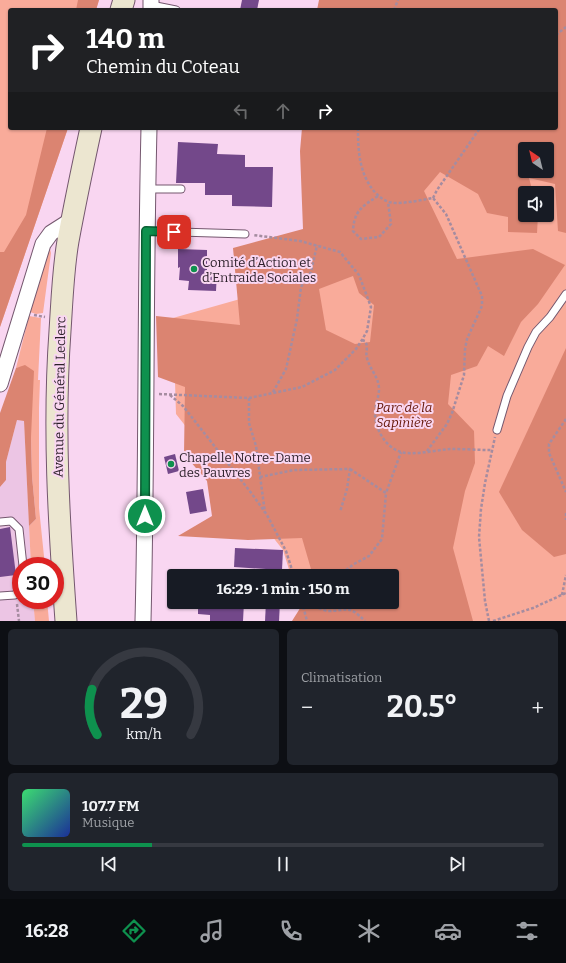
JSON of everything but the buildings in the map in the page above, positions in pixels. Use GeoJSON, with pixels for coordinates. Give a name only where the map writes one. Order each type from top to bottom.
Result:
{"type":"FeatureCollection","features":[{"type":"Feature","properties":{"kind":"main road","name":"Avenue du Général Leclerc"},"geometry":{"type":"LineString","coordinates":[[66,621],[57,485],[57,374],[62,297],[68,241],[91,130]]}},
{"type":"Feature","properties":{"kind":"street"},"geometry":{"type":"LineString","coordinates":[[143,621],[146,231],[149,130]]}},
{"type":"Feature","properties":{"kind":"street"},"geometry":{"type":"LineString","coordinates":[[0,384],[4,363],[43,244],[51,233],[73,219]]}},
{"type":"Feature","properties":{"kind":"lane"},"geometry":{"type":"LineString","coordinates":[[151,5],[166,8]]}},
{"type":"Feature","properties":{"kind":"lane"},"geometry":{"type":"LineString","coordinates":[[147,189],[181,189]]}},
{"type":"Feature","properties":{"kind":"lane"},"geometry":{"type":"LineString","coordinates":[[146,231],[245,234]]}},
{"type":"Feature","properties":{"kind":"lane"},"geometry":{"type":"LineString","coordinates":[[497,430],[507,396],[528,347],[536,332],[550,317],[566,294]]}},
{"type":"Feature","properties":{"kind":"lane"},"geometry":{"type":"LineString","coordinates":[[0,522],[10,521],[19,529],[23,557]]}},
{"type":"Feature","properties":{"kind":"lane"},"geometry":{"type":"LineString","coordinates":[[0,596],[12,595]]}},
{"type":"Feature","properties":{"kind":"path"},"geometry":{"type":"LineString","coordinates":[[358,130],[358,143],[362,170],[369,184],[378,196],[388,202],[397,203],[433,198]]}},
{"type":"Feature","properties":{"kind":"path"},"geometry":{"type":"LineString","coordinates":[[433,198],[479,130]]}},
{"type":"Feature","properties":{"kind":"path"},"geometry":{"type":"LineString","coordinates":[[378,196],[362,207],[353,219],[353,231],[362,239],[379,237],[391,224],[388,202]]}},
{"type":"Feature","properties":{"kind":"path"},"geometry":{"type":"LineString","coordinates":[[427,451],[447,424],[452,413],[464,375],[467,339],[482,306],[483,300],[446,214],[433,198]]}},
{"type":"Feature","properties":{"kind":"path"},"geometry":{"type":"LineString","coordinates":[[245,234],[282,238],[317,245],[340,252],[359,274],[371,307],[367,331],[356,349],[335,370],[302,387],[249,398],[170,395],[183,406],[252,494],[265,513],[286,551],[292,569]]}},
{"type":"Feature","properties":{"kind":"path"},"geometry":{"type":"LineString","coordinates":[[273,393],[286,369],[297,319],[301,287],[312,272],[317,245]]}},
{"type":"Feature","properties":{"kind":"path"},"geometry":{"type":"LineString","coordinates":[[36,316],[46,317]]}},
{"type":"Feature","properties":{"kind":"path"},"geometry":{"type":"LineString","coordinates":[[362,340],[368,345],[366,356],[378,380],[379,390],[375,414],[378,426],[385,441],[391,447],[406,453],[453,449],[491,450],[481,509],[479,537],[485,601],[489,621]]}},
{"type":"Feature","properties":{"kind":"path"},"geometry":{"type":"LineString","coordinates":[[249,398],[249,423],[256,446],[265,513]]}},
{"type":"Feature","properties":{"kind":"path"},"geometry":{"type":"LineString","coordinates":[[566,419],[549,444],[550,453],[566,492]]}},
{"type":"Feature","properties":{"kind":"path"},"geometry":{"type":"LineString","coordinates":[[347,569],[369,556],[382,539],[386,493],[401,452]]}},
{"type":"Feature","properties":{"kind":"path"},"geometry":{"type":"LineString","coordinates":[[260,477],[294,470],[350,469],[386,493]]}},
{"type":"Feature","properties":{"kind":"path"},"geometry":{"type":"LineString","coordinates":[[340,512],[347,489],[350,469]]}},
{"type":"Feature","properties":{"kind":"path"},"geometry":{"type":"LineString","coordinates":[[566,513],[566,520]]}},
{"type":"Feature","properties":{"kind":"path"},"geometry":{"type":"LineString","coordinates":[[562,595],[566,575]]}},
{"type":"Feature","properties":{"kind":"path"},"geometry":{"type":"LineString","coordinates":[[493,621],[533,608],[566,593]]}},
{"type":"Feature","properties":{"kind":"path"},"geometry":{"type":"LineString","coordinates":[[304,609],[307,621]]}},
{"type":"Feature","properties":{"kind":"path"},"geometry":{"type":"LineString","coordinates":[[322,609],[327,611],[348,609],[359,615],[365,621]]}},
{"type":"Feature","properties":{"kind":"path"},"geometry":{"type":"LineString","coordinates":[[17,610],[19,621]]}},
{"type":"Feature","properties":{"kind":"shaded area"},"geometry":{"type":"Polygon","coordinates":[[[17,420],[24,421],[31,557],[12,557],[12,609],[34,609],[35,621],[0,621],[0,487],[6,480],[6,462],[17,420]]]}},
{"type":"Feature","properties":{"kind":"green space"},"geometry":{"type":"Polygon","coordinates":[[[0,0],[99,0],[97,8],[8,8],[8,130],[67,130],[0,327],[0,0]]]}},
{"type":"Feature","properties":{"kind":"green space"},"geometry":{"type":"Polygon","coordinates":[[[78,0],[99,0],[97,8],[76,8],[78,0]]]}},
{"type":"Feature","properties":{"kind":"green space","name":"Parc de la Sapinière"},"geometry":{"type":"Polygon","coordinates":[[[319,0],[566,0],[566,233],[558,231],[555,184],[529,178],[531,186],[518,186],[518,222],[538,222],[537,233],[508,232],[508,217],[487,213],[478,194],[440,172],[424,191],[457,259],[533,249],[565,265],[538,304],[521,322],[504,356],[488,346],[477,366],[451,375],[448,404],[474,431],[475,463],[465,491],[453,548],[473,621],[292,621],[300,609],[399,609],[399,569],[311,569],[302,538],[248,540],[178,536],[212,516],[207,481],[184,454],[185,387],[158,377],[156,316],[240,325],[233,248],[303,229],[300,151],[302,130],[558,130],[558,8],[317,8],[319,0]],[[353,276],[319,289],[326,330],[355,344],[370,342],[374,305],[359,293],[353,276]]]}},
{"type":"Feature","properties":{"kind":"green space","name":"Parc de la Sapinière"},"geometry":{"type":"Polygon","coordinates":[[[566,0],[566,621],[304,621],[300,609],[399,609],[399,569],[289,569],[283,550],[176,414],[173,318],[321,276],[326,132],[558,130],[558,8],[566,0]]]}},
{"type":"Feature","properties":{"kind":"green space"},"geometry":{"type":"Polygon","coordinates":[[[47,130],[67,130],[0,327],[0,252],[4,252],[26,215],[47,130]]]}},
{"type":"Feature","properties":{"kind":"green space"},"geometry":{"type":"Polygon","coordinates":[[[47,247],[50,249],[51,253],[43,313],[36,314],[30,312],[41,277],[37,275],[47,247]]]}},
{"type":"Feature","properties":{"kind":"green space"},"geometry":{"type":"Polygon","coordinates":[[[29,316],[41,318],[38,380],[40,380],[39,508],[44,557],[31,557],[29,526],[36,519],[32,476],[31,437],[20,367],[16,368],[29,316]]]}},
{"type":"Feature","properties":{"kind":"green space"},"geometry":{"type":"Polygon","coordinates":[[[566,348],[566,554],[554,557],[522,530],[499,492],[566,348]]]}},
{"type":"Feature","properties":{"kind":"green space"},"geometry":{"type":"Polygon","coordinates":[[[25,365],[34,371],[31,437],[32,476],[36,519],[29,526],[24,421],[17,420],[6,462],[6,480],[0,487],[0,413],[16,368],[25,365]]]}},
{"type":"Feature","properties":{"kind":"green space"},"geometry":{"type":"Polygon","coordinates":[[[34,609],[48,609],[49,621],[35,621],[34,609]]]}},
{"type":"Feature","properties":{"kind":"place","name":"Comité d’Action et d’Entraide Sociales"},"geometry":{"type":"Point","coordinates":[194,269]}},
{"type":"Feature","properties":{"kind":"place","name":"Chapelle Notre-Dame des Pauvres"},"geometry":{"type":"Point","coordinates":[171,464]}},
{"type":"Feature","properties":{"kind":"route"},"geometry":{"type":"LineString","coordinates":[[145,516],[146,231],[174,232]]}}]}
